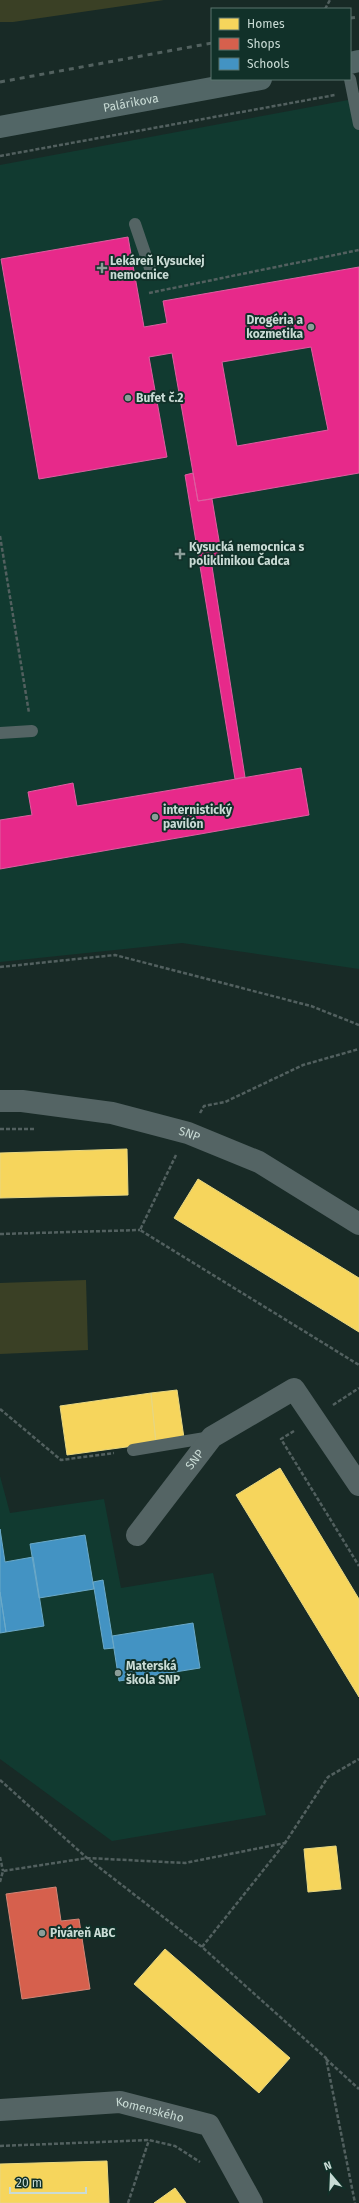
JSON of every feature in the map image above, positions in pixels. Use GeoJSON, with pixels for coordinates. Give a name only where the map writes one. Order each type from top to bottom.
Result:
{"type":"FeatureCollection","features":[{"type":"Feature","properties":{"kind":"main road","name":"Palárikova"},"geometry":{"type":"LineString","coordinates":[[0,127],[256,80]]}},
{"type":"Feature","properties":{"kind":"street","name":"SNP"},"geometry":{"type":"LineString","coordinates":[[0,1101],[22,1101],[112,1113],[188,1133],[259,1162],[359,1224]]}},
{"type":"Feature","properties":{"kind":"street","name":"SNP"},"geometry":{"type":"LineString","coordinates":[[137,1535],[212,1436],[294,1389],[359,1485]]}},
{"type":"Feature","properties":{"kind":"street","name":"Komenského"},"geometry":{"type":"LineString","coordinates":[[0,2110],[120,2102],[209,2125],[252,2203]]}},
{"type":"Feature","properties":{"kind":"lane"},"geometry":{"type":"LineString","coordinates":[[350,80],[359,124]]}},
{"type":"Feature","properties":{"kind":"lane"},"geometry":{"type":"LineString","coordinates":[[135,224],[150,268]]}},
{"type":"Feature","properties":{"kind":"lane"},"geometry":{"type":"LineString","coordinates":[[0,733],[32,731]]}},
{"type":"Feature","properties":{"kind":"lane"},"geometry":{"type":"LineString","coordinates":[[133,1450],[212,1436]]}},
{"type":"Feature","properties":{"kind":"path"},"geometry":{"type":"LineString","coordinates":[[0,156],[352,92]]}},
{"type":"Feature","properties":{"kind":"path"},"geometry":{"type":"LineString","coordinates":[[149,293],[359,250]]}},
{"type":"Feature","properties":{"kind":"path"},"geometry":{"type":"LineString","coordinates":[[0,536],[32,731]]}},
{"type":"Feature","properties":{"kind":"path"},"geometry":{"type":"LineString","coordinates":[[0,967],[115,954],[311,1006],[359,1025]]}},
{"type":"Feature","properties":{"kind":"path"},"geometry":{"type":"LineString","coordinates":[[140,1230],[188,1133],[204,1106],[225,1102],[303,1065],[359,1049]]}},
{"type":"Feature","properties":{"kind":"path"},"geometry":{"type":"LineString","coordinates":[[0,1129],[39,1129]]}},
{"type":"Feature","properties":{"kind":"path"},"geometry":{"type":"LineString","coordinates":[[0,1234],[140,1230],[359,1365]]}},
{"type":"Feature","properties":{"kind":"path"},"geometry":{"type":"LineString","coordinates":[[0,1409],[61,1460],[133,1450]]}},
{"type":"Feature","properties":{"kind":"path"},"geometry":{"type":"LineString","coordinates":[[202,1947],[285,1843],[328,1777],[359,1759]]}},
{"type":"Feature","properties":{"kind":"path"},"geometry":{"type":"LineString","coordinates":[[0,1780],[87,1858],[202,1947],[359,2089]]}},
{"type":"Feature","properties":{"kind":"path"},"geometry":{"type":"LineString","coordinates":[[3,1871],[87,1858],[185,1863],[285,1843]]}},
{"type":"Feature","properties":{"kind":"path"},"geometry":{"type":"LineString","coordinates":[[0,1857],[3,1871],[0,1882]]}},
{"type":"Feature","properties":{"kind":"path"},"geometry":{"type":"LineString","coordinates":[[326,2058],[355,2203]]}},
{"type":"Feature","properties":{"kind":"path"},"geometry":{"type":"LineString","coordinates":[[0,2146],[149,2140],[175,2146],[194,2157],[205,2166]]}},
{"type":"Feature","properties":{"kind":"path"},"geometry":{"type":"LineString","coordinates":[[128,2203],[149,2140]]}},
{"type":"Feature","properties":{"kind":"shaded area"},"geometry":{"type":"Polygon","coordinates":[[[0,0],[164,0],[13,22],[0,22],[0,0]]]}},
{"type":"Feature","properties":{"kind":"shaded area","name":"Kysucká nemocnica s poliklinikou Čadca"},"geometry":{"type":"Polygon","coordinates":[[[359,98],[359,969],[182,943],[0,962],[0,165],[359,98]]]}},
{"type":"Feature","properties":{"kind":"shaded area"},"geometry":{"type":"Polygon","coordinates":[[[86,1280],[88,1350],[0,1354],[0,1283],[86,1280]]]}},
{"type":"Feature","properties":{"kind":"shaded area","name":"Materská škola SNP"},"geometry":{"type":"Polygon","coordinates":[[[0,1476],[10,1513],[104,1499],[121,1588],[213,1573],[266,1815],[112,1841],[0,1759],[0,1476]]]}},
{"type":"Feature","properties":{"kind":"building: Homes"},"geometry":{"type":"Polygon","coordinates":[[[127,1149],[128,1195],[0,1198],[0,1153],[127,1149]]]}},
{"type":"Feature","properties":{"kind":"building: Homes"},"geometry":{"type":"Polygon","coordinates":[[[198,1179],[359,1278],[359,1332],[174,1218],[198,1179]]]}},
{"type":"Feature","properties":{"kind":"building: Homes"},"geometry":{"type":"Polygon","coordinates":[[[177,1390],[184,1438],[156,1443],[151,1393],[177,1390]]]}},
{"type":"Feature","properties":{"kind":"building: Homes"},"geometry":{"type":"Polygon","coordinates":[[[151,1393],[156,1443],[67,1455],[60,1406],[151,1393]]]}},
{"type":"Feature","properties":{"kind":"building: Homes"},"geometry":{"type":"Polygon","coordinates":[[[280,1468],[359,1599],[359,1697],[236,1495],[280,1468]]]}},
{"type":"Feature","properties":{"kind":"building: Homes"},"geometry":{"type":"Polygon","coordinates":[[[336,1846],[341,1889],[308,1892],[304,1849],[336,1846]]]}},
{"type":"Feature","properties":{"kind":"building: Homes"},"geometry":{"type":"Polygon","coordinates":[[[165,1949],[290,2058],[259,2093],[134,1984],[165,1949]]]}},
{"type":"Feature","properties":{"kind":"building: Homes"},"geometry":{"type":"Polygon","coordinates":[[[107,2161],[109,2203],[0,2203],[0,2164],[107,2161]]]}},
{"type":"Feature","properties":{"kind":"building: Homes"},"geometry":{"type":"Polygon","coordinates":[[[175,2188],[186,2203],[154,2203],[175,2188]]]}},
{"type":"Feature","properties":{"kind":"building: Shops"},"geometry":{"type":"Polygon","coordinates":[[[56,1887],[61,1921],[79,1919],[90,1989],[22,1999],[6,1894],[56,1887]]]}},
{"type":"Feature","properties":{"kind":"building: Schools"},"geometry":{"type":"Polygon","coordinates":[[[0,1529],[5,1562],[33,1557],[44,1626],[6,1632],[0,1592],[0,1529]]]}},
{"type":"Feature","properties":{"kind":"building: Schools"},"geometry":{"type":"Polygon","coordinates":[[[85,1535],[94,1589],[39,1598],[30,1544],[85,1535]]]}},
{"type":"Feature","properties":{"kind":"building: Schools"},"geometry":{"type":"Polygon","coordinates":[[[103,1580],[114,1648],[104,1649],[93,1582],[103,1580]]]}},
{"type":"Feature","properties":{"kind":"building: Schools"},"geometry":{"type":"Polygon","coordinates":[[[0,1592],[6,1632],[0,1633],[0,1592]]]}},
{"type":"Feature","properties":{"kind":"building: Schools"},"geometry":{"type":"Polygon","coordinates":[[[193,1623],[200,1668],[119,1681],[112,1636],[193,1623]]]}},
{"type":"Feature","properties":{"kind":"building: Health"},"geometry":{"type":"Polygon","coordinates":[[[128,237],[144,327],[167,323],[163,301],[359,267],[359,473],[198,501],[172,353],[149,357],[167,457],[39,479],[1,259],[128,237]],[[311,347],[222,362],[237,446],[328,430],[311,347]]]}},
{"type":"Feature","properties":{"kind":"building: Health"},"geometry":{"type":"Polygon","coordinates":[[[193,473],[198,501],[212,499],[222,558],[211,560],[245,777],[235,779],[185,475],[193,473]]]}},
{"type":"Feature","properties":{"kind":"building: Health","name":"internistický pavilón"},"geometry":{"type":"Polygon","coordinates":[[[301,768],[309,815],[0,869],[0,820],[32,815],[28,792],[73,783],[77,806],[301,768]]]}},
{"type":"Feature","properties":{"kind":"railway"},"geometry":{"type":"LineString","coordinates":[[351,18],[359,17]]}},
{"type":"Feature","properties":{"kind":"railway"},"geometry":{"type":"LineString","coordinates":[[0,82],[211,43]]}},
{"type":"Feature","properties":{"kind":"place","name":"Lekáreň Kysuckej nemocnice"},"geometry":{"type":"Point","coordinates":[102,268]}},
{"type":"Feature","properties":{"kind":"place","name":"Drogéria a kozmetika"},"geometry":{"type":"Point","coordinates":[311,327]}},
{"type":"Feature","properties":{"kind":"place","name":"Bufet č.2"},"geometry":{"type":"Point","coordinates":[128,398]}},
{"type":"Feature","properties":{"kind":"place","name":"Kysucká nemocnica s poliklinikou Čadca"},"geometry":{"type":"Point","coordinates":[180,554]}},
{"type":"Feature","properties":{"kind":"place","name":"internistický pavilón"},"geometry":{"type":"Point","coordinates":[155,817]}},
{"type":"Feature","properties":{"kind":"place","name":"Materská škola SNP"},"geometry":{"type":"Point","coordinates":[118,1673]}},
{"type":"Feature","properties":{"kind":"place","name":"Piváreň ABC"},"geometry":{"type":"Point","coordinates":[42,1933]}}]}
